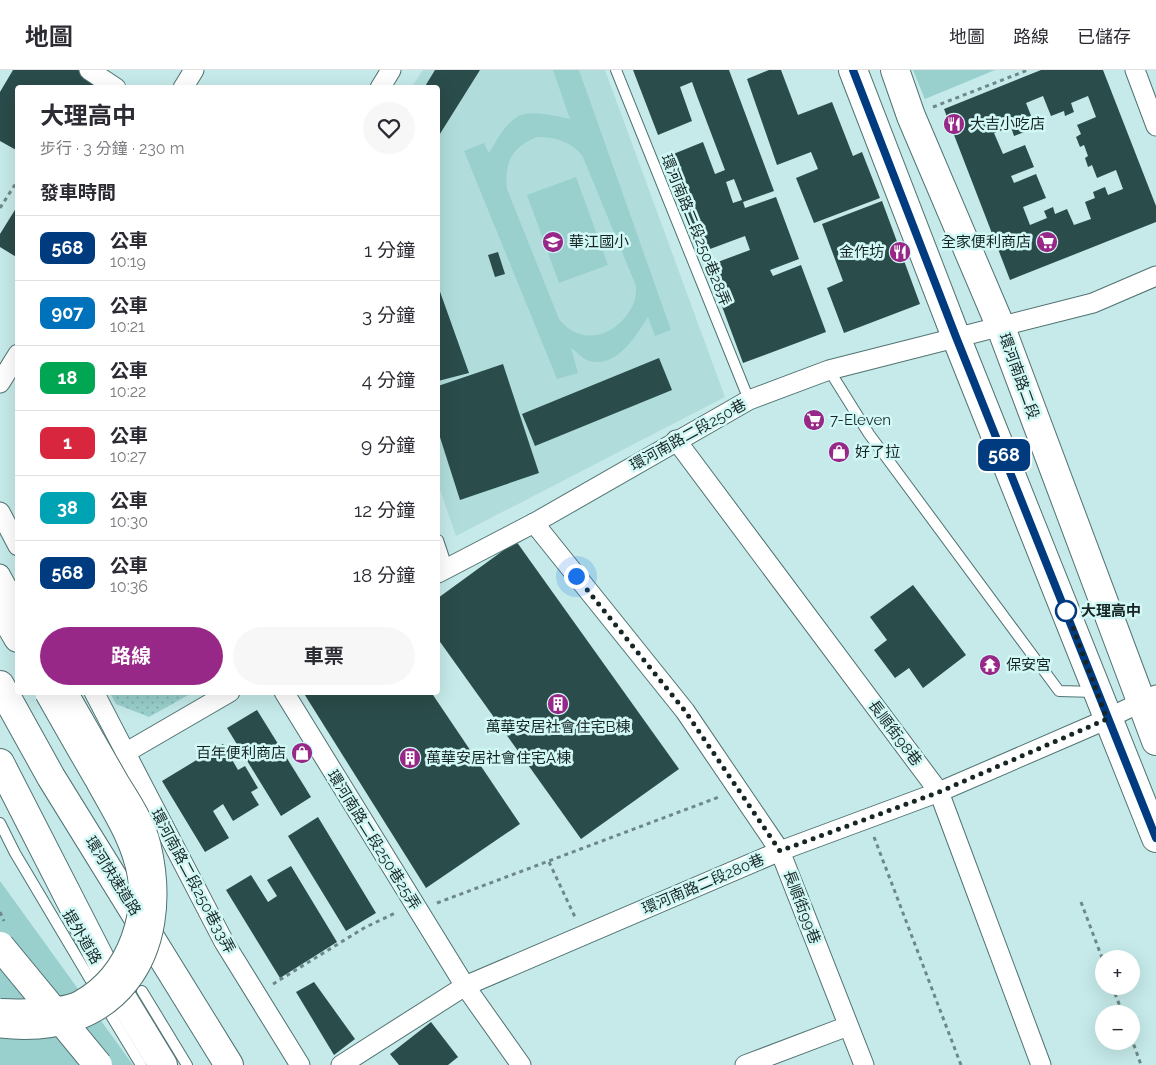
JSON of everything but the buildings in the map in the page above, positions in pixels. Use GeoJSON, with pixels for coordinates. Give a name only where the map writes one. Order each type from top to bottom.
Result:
{"type":"FeatureCollection","features":[{"type":"Feature","properties":{"kind":"main road"},"geometry":{"type":"LineString","coordinates":[[853,70],[956,337],[1156,838]]}},
{"type":"Feature","properties":{"kind":"main road","name":"環河南路二段"},"geometry":{"type":"LineString","coordinates":[[895,70],[911,116],[1000,325],[1148,698],[1156,741]]}},
{"type":"Feature","properties":{"kind":"main road"},"geometry":{"type":"LineString","coordinates":[[0,607],[15,633]]}},
{"type":"Feature","properties":{"kind":"main road","name":"環河快速道路"},"geometry":{"type":"LineString","coordinates":[[0,685],[52,777],[229,1065]]}},
{"type":"Feature","properties":{"kind":"main road"},"geometry":{"type":"LineString","coordinates":[[0,1013],[37,1014],[81,1005],[116,977],[137,941],[143,894],[138,857],[116,810],[51,695]]}},
{"type":"Feature","properties":{"kind":"main road"},"geometry":{"type":"LineString","coordinates":[[0,763],[110,978],[163,1065]]}},
{"type":"Feature","properties":{"kind":"main road"},"geometry":{"type":"LineString","coordinates":[[0,946],[98,1065]]}},
{"type":"Feature","properties":{"kind":"street"},"geometry":{"type":"LineString","coordinates":[[89,70],[112,85]]}},
{"type":"Feature","properties":{"kind":"street"},"geometry":{"type":"LineString","coordinates":[[185,85],[194,70]]}},
{"type":"Feature","properties":{"kind":"street"},"geometry":{"type":"LineString","coordinates":[[382,85],[391,70]]}},
{"type":"Feature","properties":{"kind":"street"},"geometry":{"type":"LineString","coordinates":[[1135,70],[1151,96],[1156,126]]}},
{"type":"Feature","properties":{"kind":"street","name":"環河南路二段250巷"},"geometry":{"type":"LineString","coordinates":[[442,570],[534,523],[676,440],[749,400],[829,370],[1000,325],[1093,303],[1156,276]]}},
{"type":"Feature","properties":{"kind":"street"},"geometry":{"type":"LineString","coordinates":[[0,382],[15,359]]}},
{"type":"Feature","properties":{"kind":"street","name":"長順街98巷"},"geometry":{"type":"LineString","coordinates":[[676,440],[939,792],[1041,1065]]}},
{"type":"Feature","properties":{"kind":"street"},"geometry":{"type":"LineString","coordinates":[[0,512],[15,540]]}},
{"type":"Feature","properties":{"kind":"street","name":"長順街99巷"},"geometry":{"type":"LineString","coordinates":[[534,523],[685,711],[780,851],[864,1065]]}},
{"type":"Feature","properties":{"kind":"street"},"geometry":{"type":"LineString","coordinates":[[0,574],[15,602]]}},
{"type":"Feature","properties":{"kind":"street"},"geometry":{"type":"LineString","coordinates":[[0,1028],[19,1030],[56,1028],[94,1015],[124,990],[148,954],[157,917],[156,879],[151,844],[132,802],[70,695]]}},
{"type":"Feature","properties":{"kind":"street","name":"環河南路二段250巷33弄"},"geometry":{"type":"LineString","coordinates":[[96,695],[224,942],[300,1065]]}},
{"type":"Feature","properties":{"kind":"street"},"geometry":{"type":"LineString","coordinates":[[125,753],[226,695]]}},
{"type":"Feature","properties":{"kind":"street","name":"環河南路二段250巷25弄"},"geometry":{"type":"LineString","coordinates":[[286,695],[465,986],[522,1065]]}},
{"type":"Feature","properties":{"kind":"street","name":"環河南路二段280巷"},"geometry":{"type":"LineString","coordinates":[[340,1065],[465,986],[780,851],[939,792],[1107,719],[1148,698]]}},
{"type":"Feature","properties":{"kind":"street"},"geometry":{"type":"LineString","coordinates":[[745,1065],[848,1026]]}},
{"type":"Feature","properties":{"kind":"lane","name":"環河南路二段250巷28弄"},"geometry":{"type":"LineString","coordinates":[[616,70],[749,400]]}},
{"type":"Feature","properties":{"kind":"lane"},"geometry":{"type":"LineString","coordinates":[[829,370],[869,434],[1059,691],[1099,692]]}},
{"type":"Feature","properties":{"kind":"lane"},"geometry":{"type":"LineString","coordinates":[[440,555],[442,570]]}},
{"type":"Feature","properties":{"kind":"lane","name":"提外道路"},"geometry":{"type":"LineString","coordinates":[[0,823],[140,1065]]}},
{"type":"Feature","properties":{"kind":"lane"},"geometry":{"type":"LineString","coordinates":[[142,991],[187,1065]]}},
{"type":"Feature","properties":{"kind":"path"},"geometry":{"type":"LineString","coordinates":[[911,116],[1028,70]]}},
{"type":"Feature","properties":{"kind":"path"},"geometry":{"type":"LineString","coordinates":[[0,208],[15,185]]}},
{"type":"Feature","properties":{"kind":"path"},"geometry":{"type":"LineString","coordinates":[[256,994],[364,928],[416,907],[549,862],[739,790]]}},
{"type":"Feature","properties":{"kind":"path"},"geometry":{"type":"LineString","coordinates":[[867,819],[961,1065]]}},
{"type":"Feature","properties":{"kind":"path"},"geometry":{"type":"LineString","coordinates":[[549,862],[584,935]]}},
{"type":"Feature","properties":{"kind":"path"},"geometry":{"type":"LineString","coordinates":[[1081,902],[1099,950]]}},
{"type":"Feature","properties":{"kind":"path"},"geometry":{"type":"LineString","coordinates":[[1136,1050],[1141,1065]]}},
{"type":"Feature","properties":{"kind":"shaded area","name":"華江國小"},"geometry":{"type":"Polygon","coordinates":[[[423,70],[605,70],[725,397],[456,536],[440,490],[440,85],[413,85],[423,70]]]}},
{"type":"Feature","properties":{"kind":"shaded area"},"geometry":{"type":"Polygon","coordinates":[[[553,70],[579,70],[671,330],[655,336],[648,317],[624,350],[607,361],[587,360],[571,348],[578,373],[557,379],[464,151],[484,143],[489,153],[506,127],[521,115],[530,113],[570,119],[553,70]],[[537,137],[528,141],[516,151],[507,171],[507,189],[559,319],[568,328],[579,334],[589,336],[600,334],[611,330],[628,313],[635,300],[636,286],[583,157],[569,144],[557,139],[537,137]]]}},
{"type":"Feature","properties":{"kind":"shaded area"},"geometry":{"type":"Polygon","coordinates":[[[913,70],[995,70],[925,99],[928,107],[913,70]]]}},
{"type":"Feature","properties":{"kind":"shaded area"},"geometry":{"type":"Polygon","coordinates":[[[576,177],[608,265],[559,283],[527,195],[576,177]]]}},
{"type":"Feature","properties":{"kind":"shaded area"},"geometry":{"type":"Polygon","coordinates":[[[111,695],[188,695],[149,717],[116,704],[111,695]]]}},
{"type":"Feature","properties":{"kind":"shaded area"},"geometry":{"type":"Polygon","coordinates":[[[0,881],[133,1065],[0,1065],[0,881]]]}},
{"type":"Feature","properties":{"kind":"bus line","name":"568"},"geometry":{"type":"LineString","coordinates":[[853,70],[956,337],[1156,838]]}},
{"type":"Feature","properties":{"kind":"place","name":"大吉小吃店"},"geometry":{"type":"Point","coordinates":[954,124]}},
{"type":"Feature","properties":{"kind":"place","name":"華江國小"},"geometry":{"type":"Point","coordinates":[553,242]}},
{"type":"Feature","properties":{"kind":"place","name":"全家便利商店"},"geometry":{"type":"Point","coordinates":[1047,242]}},
{"type":"Feature","properties":{"kind":"place","name":"金作坊"},"geometry":{"type":"Point","coordinates":[900,252]}},
{"type":"Feature","properties":{"kind":"place","name":"7-Eleven"},"geometry":{"type":"Point","coordinates":[814,420]}},
{"type":"Feature","properties":{"kind":"place","name":"好了拉"},"geometry":{"type":"Point","coordinates":[839,452]}},
{"type":"Feature","properties":{"kind":"place","name":"大理高中"},"geometry":{"type":"Point","coordinates":[1066,611]}},
{"type":"Feature","properties":{"kind":"place","name":"保安宮"},"geometry":{"type":"Point","coordinates":[990,665]}},
{"type":"Feature","properties":{"kind":"place","name":"萬華安居社會住宅B棟"},"geometry":{"type":"Point","coordinates":[558,704]}},
{"type":"Feature","properties":{"kind":"place","name":"百年便利商店"},"geometry":{"type":"Point","coordinates":[302,753]}},
{"type":"Feature","properties":{"kind":"place","name":"萬華安居社會住宅A棟"},"geometry":{"type":"Point","coordinates":[410,758]}},
{"type":"Feature","properties":{"kind":"route"},"geometry":{"type":"LineString","coordinates":[[576,576],[685,711],[780,851],[939,792],[1107,719],[1099,692],[1066,609],[1066,611]]}}]}
